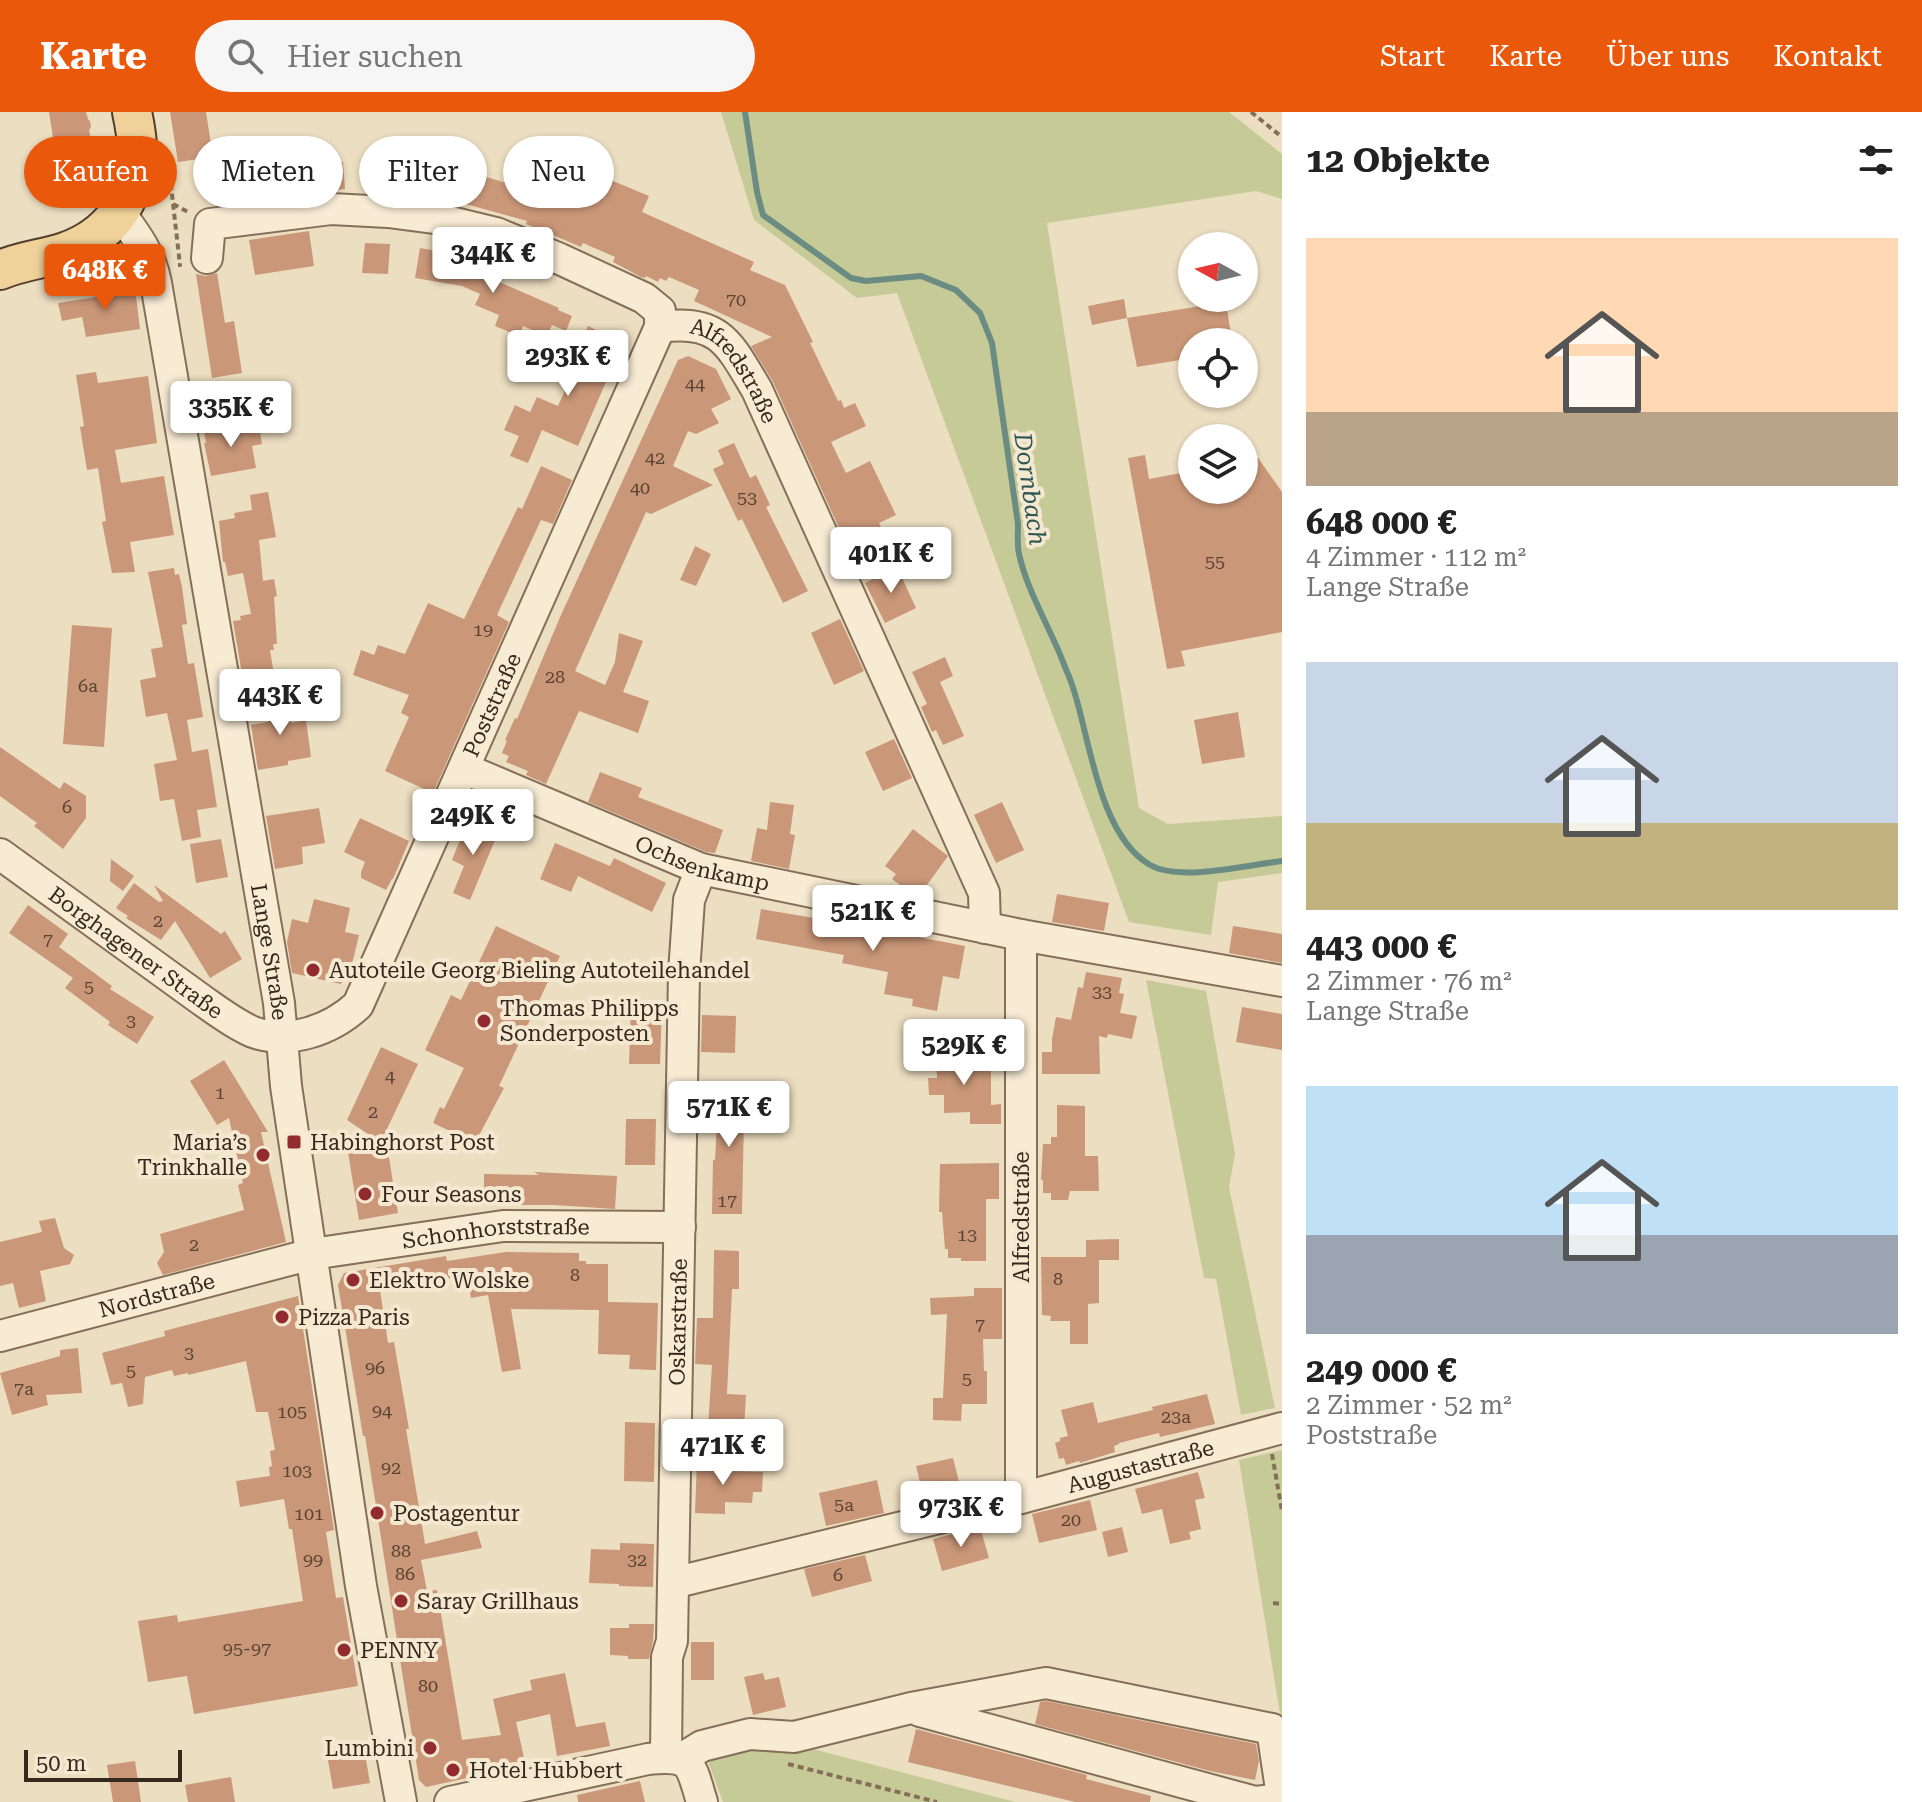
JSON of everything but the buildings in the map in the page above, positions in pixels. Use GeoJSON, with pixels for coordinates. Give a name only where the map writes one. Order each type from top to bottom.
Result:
{"type":"FeatureCollection","features":[{"type":"Feature","properties":{"kind":"main road"},"geometry":{"type":"LineString","coordinates":[[0,270],[76,247],[101,233],[120,213],[131,188],[137,155],[132,112]]}},
{"type":"Feature","properties":{"kind":"street","name":"Alfredstraße"},"geometry":{"type":"LineString","coordinates":[[207,258],[210,224],[331,209],[434,218],[496,233],[644,298],[660,311],[660,327],[682,324],[699,326],[722,338],[757,390],[984,893],[985,928]]}},
{"type":"Feature","properties":{"kind":"street","name":"Lange Straße"},"geometry":{"type":"LineString","coordinates":[[120,213],[145,248],[154,269],[281,1018],[288,1100],[361,1586],[401,1802]]}},
{"type":"Feature","properties":{"kind":"street","name":"Poststraße"},"geometry":{"type":"LineString","coordinates":[[281,1038],[313,1032],[341,1020],[358,1005],[660,327]]}},
{"type":"Feature","properties":{"kind":"street","name":"Ochsenkamp"},"geometry":{"type":"LineString","coordinates":[[465,769],[701,869],[1021,935],[1282,981]]}},
{"type":"Feature","properties":{"kind":"street","name":"Borghagener Straße"},"geometry":{"type":"LineString","coordinates":[[0,854],[231,1020],[254,1032],[281,1038]]}},
{"type":"Feature","properties":{"kind":"street","name":"Oskarstraße"},"geometry":{"type":"LineString","coordinates":[[701,869],[689,900],[684,973],[672,1641],[667,1657],[674,1758],[691,1766],[702,1802]]}},
{"type":"Feature","properties":{"kind":"street","name":"Alfredstraße"},"geometry":{"type":"LineString","coordinates":[[1021,935],[1021,1498]]}},
{"type":"Feature","properties":{"kind":"street","name":"Schonhorststraße"},"geometry":{"type":"LineString","coordinates":[[312,1254],[503,1226],[680,1227]]}},
{"type":"Feature","properties":{"kind":"street","name":"Nordstraße"},"geometry":{"type":"LineString","coordinates":[[0,1336],[312,1254]]}},
{"type":"Feature","properties":{"kind":"street","name":"Augustastraße"},"geometry":{"type":"LineString","coordinates":[[673,1583],[1021,1498],[1275,1430]]}},
{"type":"Feature","properties":{"kind":"street"},"geometry":{"type":"LineString","coordinates":[[450,1802],[648,1759],[674,1758],[702,1746],[750,1734],[794,1737],[911,1708],[1046,1683],[1272,1729],[1282,1797],[1255,1802],[911,1708]]}},
{"type":"Feature","properties":{"kind":"path"},"geometry":{"type":"LineString","coordinates":[[1251,112],[1282,137]]}},
{"type":"Feature","properties":{"kind":"path"},"geometry":{"type":"LineString","coordinates":[[1275,1430],[1282,1511]]}},
{"type":"Feature","properties":{"kind":"path"},"geometry":{"type":"LineString","coordinates":[[1273,1603],[1282,1604]]}},
{"type":"Feature","properties":{"kind":"path"},"geometry":{"type":"LineString","coordinates":[[775,1761],[937,1802]]}},
{"type":"Feature","properties":{"kind":"green space"},"geometry":{"type":"Polygon","coordinates":[[[721,112],[1229,112],[1282,154],[1282,199],[1256,191],[1047,223],[1139,808],[1168,824],[1282,816],[1282,873],[1218,882],[1211,935],[1129,922],[897,293],[857,298],[754,220],[721,112]]]}},
{"type":"Feature","properties":{"kind":"green space"},"geometry":{"type":"Polygon","coordinates":[[[1146,980],[1206,991],[1235,1154],[1229,1187],[1275,1408],[1241,1415],[1216,1279],[1204,1278],[1146,980]]]}},
{"type":"Feature","properties":{"kind":"green space"},"geometry":{"type":"Polygon","coordinates":[[[1282,1450],[1282,1720],[1239,1460],[1282,1450]]]}},
{"type":"Feature","properties":{"kind":"green space"},"geometry":{"type":"Polygon","coordinates":[[[798,1745],[1015,1802],[723,1802],[705,1753],[798,1745]]]}},
{"type":"Feature","properties":{"kind":"waterway","name":"Dornbach"},"geometry":{"type":"LineString","coordinates":[[745,112],[763,215],[851,278],[866,281],[921,276],[956,290],[980,313],[992,343],[1018,524],[1019,554],[1028,583],[1070,680],[1101,791],[1120,834],[1134,852],[1150,865],[1163,870],[1196,872],[1282,861]]}},
{"type":"Feature","properties":{"kind":"place","name":"Autoteile Georg Bieling Autoteilehandel"},"geometry":{"type":"Point","coordinates":[313,970]}},
{"type":"Feature","properties":{"kind":"place","name":"Thomas Philipps Sonderposten"},"geometry":{"type":"Point","coordinates":[484,1021]}},
{"type":"Feature","properties":{"kind":"place","name":"Habinghorst Post"},"geometry":{"type":"Point","coordinates":[294,1142]}},
{"type":"Feature","properties":{"kind":"place","name":"Maria’s Trinkhalle"},"geometry":{"type":"Point","coordinates":[263,1155]}},
{"type":"Feature","properties":{"kind":"place","name":"Four Seasons"},"geometry":{"type":"Point","coordinates":[365,1194]}},
{"type":"Feature","properties":{"kind":"place","name":"Elektro Wolske"},"geometry":{"type":"Point","coordinates":[353,1280]}},
{"type":"Feature","properties":{"kind":"place","name":"Pizza Paris"},"geometry":{"type":"Point","coordinates":[282,1317]}},
{"type":"Feature","properties":{"kind":"place","name":"Postagentur"},"geometry":{"type":"Point","coordinates":[377,1513]}},
{"type":"Feature","properties":{"kind":"place","name":"Saray Grillhaus"},"geometry":{"type":"Point","coordinates":[401,1601]}},
{"type":"Feature","properties":{"kind":"place","name":"PENNY"},"geometry":{"type":"Point","coordinates":[344,1650]}},
{"type":"Feature","properties":{"kind":"place","name":"Lumbini"},"geometry":{"type":"Point","coordinates":[430,1748]}},
{"type":"Feature","properties":{"kind":"place","name":"Hotel Hubbert"},"geometry":{"type":"Point","coordinates":[453,1770]}}]}
